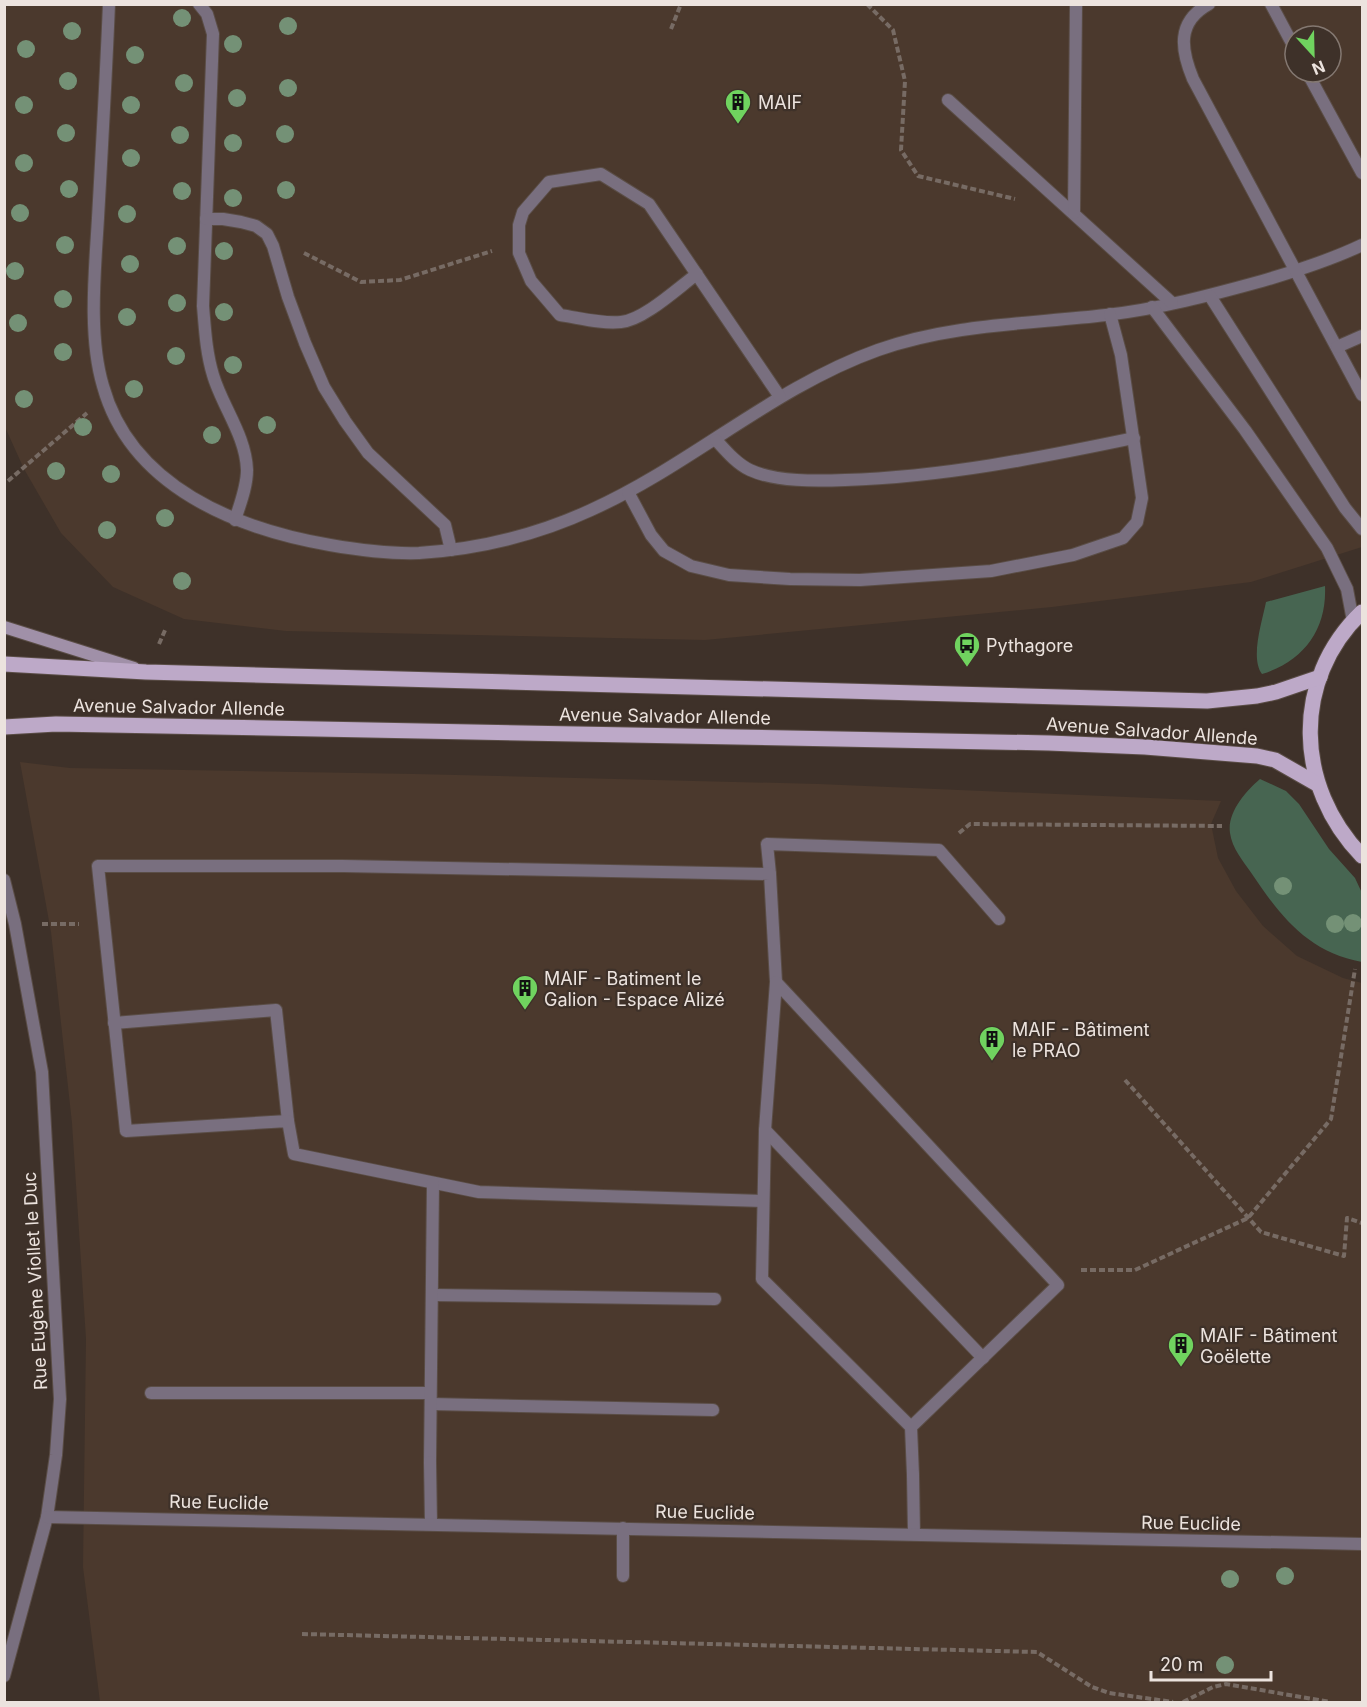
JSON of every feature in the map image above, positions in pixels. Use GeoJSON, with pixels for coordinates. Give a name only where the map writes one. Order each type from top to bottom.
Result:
{"type":"FeatureCollection","features":[{"type":"Feature","properties":{"kind":"main road"},"geometry":{"type":"LineString","coordinates":[[1358,616],[1334,647],[1320,676],[1314,698],[1310,741],[1317,784],[1328,810],[1362,856]]}},
{"type":"Feature","properties":{"kind":"main road"},"geometry":{"type":"LineString","coordinates":[[4,627],[146,672]]}},
{"type":"Feature","properties":{"kind":"main road","name":"Avenue Salvador Allende"},"geometry":{"type":"LineString","coordinates":[[4,664],[146,672],[1207,701],[1276,692],[1320,676]]}},
{"type":"Feature","properties":{"kind":"main road","name":"Avenue Salvador Allende"},"geometry":{"type":"LineString","coordinates":[[4,727],[56,724],[1145,747],[1257,756],[1275,760],[1317,784]]}},
{"type":"Feature","properties":{"kind":"street"},"geometry":{"type":"LineString","coordinates":[[109,4],[95,276],[96,349],[106,396],[125,435],[144,459],[169,484],[199,503],[235,520],[274,533],[356,550],[413,553],[451,550],[536,532],[588,512],[628,492],[716,440],[780,397],[830,370],[876,351],[920,337],[969,328],[1110,315],[1210,296],[1297,270],[1362,245]]}},
{"type":"Feature","properties":{"kind":"street"},"geometry":{"type":"LineString","coordinates":[[199,4],[207,14],[213,34],[203,306],[212,374],[244,448],[247,471],[244,492],[235,520]]}},
{"type":"Feature","properties":{"kind":"street"},"geometry":{"type":"LineString","coordinates":[[1074,213],[1076,4]]}},
{"type":"Feature","properties":{"kind":"street"},"geometry":{"type":"LineString","coordinates":[[1209,4],[1189,21],[1183,40],[1185,59],[1193,80],[1297,270],[1362,396]]}},
{"type":"Feature","properties":{"kind":"street"},"geometry":{"type":"LineString","coordinates":[[1271,4],[1283,26]]}},
{"type":"Feature","properties":{"kind":"street"},"geometry":{"type":"LineString","coordinates":[[1314,84],[1362,173]]}},
{"type":"Feature","properties":{"kind":"street"},"geometry":{"type":"LineString","coordinates":[[948,100],[1172,303]]}},
{"type":"Feature","properties":{"kind":"street"},"geometry":{"type":"LineString","coordinates":[[697,274],[653,308],[623,322],[560,315],[531,281],[519,253],[519,225],[523,212],[549,182],[602,174],[649,204],[697,274],[780,397]]}},
{"type":"Feature","properties":{"kind":"street"},"geometry":{"type":"LineString","coordinates":[[206,219],[241,222],[256,226],[267,234],[305,343],[324,387],[345,421],[369,453],[445,525],[451,550]]}},
{"type":"Feature","properties":{"kind":"street"},"geometry":{"type":"LineString","coordinates":[[1210,296],[1345,508],[1362,529]]}},
{"type":"Feature","properties":{"kind":"street"},"geometry":{"type":"LineString","coordinates":[[1152,307],[1245,430],[1327,548],[1358,616]]}},
{"type":"Feature","properties":{"kind":"street"},"geometry":{"type":"LineString","coordinates":[[628,492],[651,535],[664,551],[691,566],[729,576],[860,580],[991,571],[1073,555],[1123,538],[1137,522],[1142,498],[1121,355],[1110,315]]}},
{"type":"Feature","properties":{"kind":"street"},"geometry":{"type":"LineString","coordinates":[[1337,347],[1362,336]]}},
{"type":"Feature","properties":{"kind":"street"},"geometry":{"type":"LineString","coordinates":[[716,440],[730,456],[750,470],[775,477],[815,481],[874,479],[1011,464],[1134,438]]}},
{"type":"Feature","properties":{"kind":"street"},"geometry":{"type":"LineString","coordinates":[[914,1534],[911,1427],[762,1279],[765,1130],[776,982],[767,844],[939,850],[999,919]]}},
{"type":"Feature","properties":{"kind":"street"},"geometry":{"type":"LineString","coordinates":[[288,1121],[126,1131],[98,866],[343,866],[770,874]]}},
{"type":"Feature","properties":{"kind":"street","name":"Rue Eugène Viollet le Duc"},"geometry":{"type":"LineString","coordinates":[[4,880],[15,924],[42,1072],[59,1410],[56,1455],[47,1517],[4,1676]]}},
{"type":"Feature","properties":{"kind":"street"},"geometry":{"type":"LineString","coordinates":[[776,982],[1058,1285],[911,1427]]}},
{"type":"Feature","properties":{"kind":"street"},"geometry":{"type":"LineString","coordinates":[[114,1023],[276,1010],[288,1121],[294,1154],[479,1192],[763,1201]]}},
{"type":"Feature","properties":{"kind":"street"},"geometry":{"type":"LineString","coordinates":[[765,1130],[983,1358]]}},
{"type":"Feature","properties":{"kind":"street"},"geometry":{"type":"LineString","coordinates":[[431,1524],[433,1183]]}},
{"type":"Feature","properties":{"kind":"street"},"geometry":{"type":"LineString","coordinates":[[432,1295],[715,1299]]}},
{"type":"Feature","properties":{"kind":"street"},"geometry":{"type":"LineString","coordinates":[[151,1393],[431,1398],[713,1410]]}},
{"type":"Feature","properties":{"kind":"street","name":"Rue Euclide"},"geometry":{"type":"LineString","coordinates":[[47,1517],[1362,1544]]}},
{"type":"Feature","properties":{"kind":"street"},"geometry":{"type":"LineString","coordinates":[[622,1528],[623,1576]]}},
{"type":"Feature","properties":{"kind":"path"},"geometry":{"type":"LineString","coordinates":[[671,29],[681,4]]}},
{"type":"Feature","properties":{"kind":"path"},"geometry":{"type":"LineString","coordinates":[[867,4],[893,30],[905,81],[901,150],[918,176],[1022,201]]}},
{"type":"Feature","properties":{"kind":"path"},"geometry":{"type":"LineString","coordinates":[[267,234],[361,282],[400,280],[519,243]]}},
{"type":"Feature","properties":{"kind":"path"},"geometry":{"type":"LineString","coordinates":[[8,481],[106,396]]}},
{"type":"Feature","properties":{"kind":"path"},"geometry":{"type":"LineString","coordinates":[[939,850],[970,824],[1222,826]]}},
{"type":"Feature","properties":{"kind":"path"},"geometry":{"type":"LineString","coordinates":[[15,924],[104,925]]}},
{"type":"Feature","properties":{"kind":"path"},"geometry":{"type":"LineString","coordinates":[[1044,1269],[1135,1270],[1248,1218],[1331,1119],[1354,969]]}},
{"type":"Feature","properties":{"kind":"path"},"geometry":{"type":"LineString","coordinates":[[1125,1080],[1261,1232],[1344,1256],[1347,1218],[1362,1223]]}},
{"type":"Feature","properties":{"kind":"path"},"geometry":{"type":"LineString","coordinates":[[302,1634],[1036,1652],[1092,1687],[1108,1693],[1173,1702]]}},
{"type":"Feature","properties":{"kind":"path"},"geometry":{"type":"LineString","coordinates":[[1183,1702],[1213,1686],[1226,1684],[1330,1702]]}},
{"type":"Feature","properties":{"kind":"shaded area","name":"MAIF"},"geometry":{"type":"Polygon","coordinates":[[[4,5],[1362,5],[1362,547],[1251,582],[1052,607],[705,640],[286,631],[184,619],[113,587],[61,533],[24,469],[5,427],[4,5]]]}},
{"type":"Feature","properties":{"kind":"shaded area"},"geometry":{"type":"Polygon","coordinates":[[[20,762],[70,768],[819,784],[1221,801],[1211,824],[1218,858],[1236,891],[1263,926],[1297,956],[1343,978],[1362,983],[1362,1702],[100,1702],[83,1567],[86,1339],[72,1123],[51,932],[20,762]]]}},
{"type":"Feature","properties":{"kind":"green space"},"geometry":{"type":"Polygon","coordinates":[[[1325,586],[1322,616],[1310,641],[1290,661],[1262,674],[1257,659],[1257,649],[1266,602],[1325,586]]]}},
{"type":"Feature","properties":{"kind":"green space"},"geometry":{"type":"Polygon","coordinates":[[[1260,779],[1286,791],[1299,804],[1329,849],[1355,878],[1362,893],[1362,962],[1326,950],[1298,930],[1274,904],[1235,849],[1230,833],[1231,817],[1244,796],[1260,779]]]}},
{"type":"Feature","properties":{"kind":"place","name":"MAIF"},"geometry":{"type":"Point","coordinates":[738,125]}},
{"type":"Feature","properties":{"kind":"place","name":"Pythagore"},"geometry":{"type":"Point","coordinates":[967,668]}},
{"type":"Feature","properties":{"kind":"place","name":"MAIF - Batiment le Galion - Espace Alizé"},"geometry":{"type":"Point","coordinates":[525,1011]}},
{"type":"Feature","properties":{"kind":"place","name":"MAIF - Bâtiment le PRAO"},"geometry":{"type":"Point","coordinates":[992,1062]}},
{"type":"Feature","properties":{"kind":"place","name":"MAIF - Bâtiment Goëlette"},"geometry":{"type":"Point","coordinates":[1181,1368]}}]}
